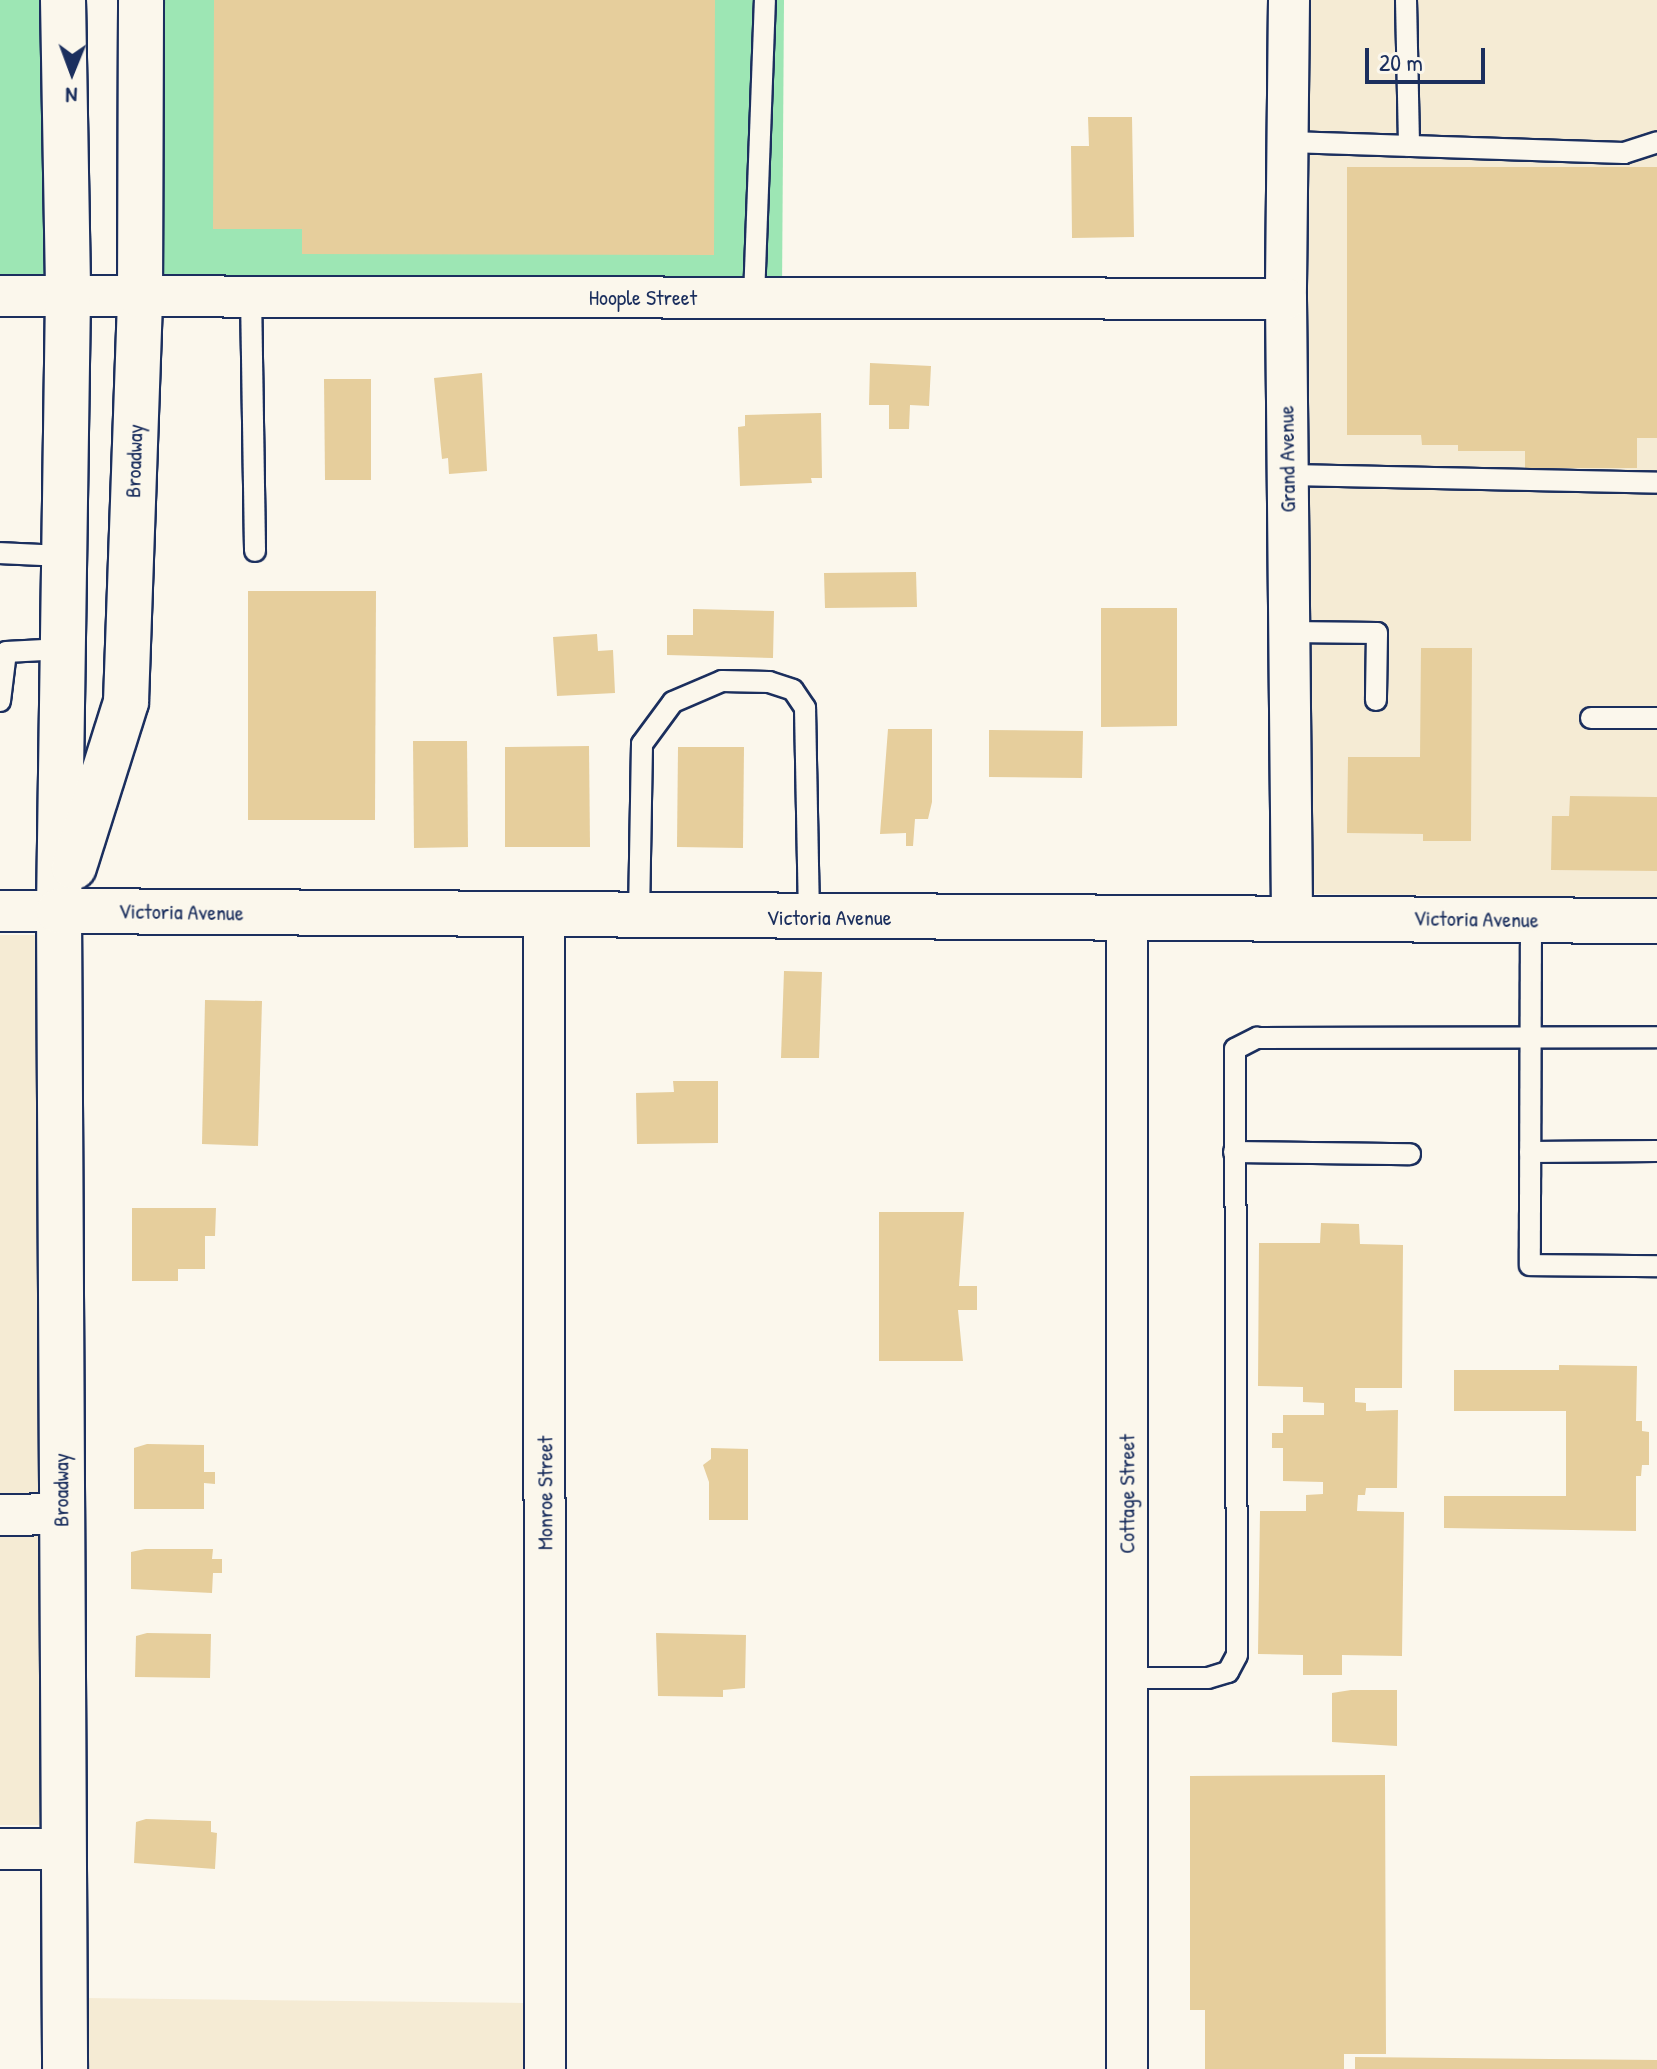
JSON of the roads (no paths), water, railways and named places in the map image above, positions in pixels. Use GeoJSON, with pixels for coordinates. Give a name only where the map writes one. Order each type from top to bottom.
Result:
{"type":"FeatureCollection","features":[{"type":"Feature","properties":{"kind":"street","name":"Broadway"},"geometry":{"type":"LineString","coordinates":[[63,0],[68,296],[59,911],[65,2069]]}},
{"type":"Feature","properties":{"kind":"street","name":"Broadway"},"geometry":{"type":"LineString","coordinates":[[59,911],[126,702],[140,295],[141,0]]}},
{"type":"Feature","properties":{"kind":"street","name":"Grand Avenue"},"geometry":{"type":"LineString","coordinates":[[1289,0],[1286,299],[1292,918]]}},
{"type":"Feature","properties":{"kind":"street","name":"Hoople Street"},"geometry":{"type":"LineString","coordinates":[[0,296],[251,294],[1286,299]]}},
{"type":"Feature","properties":{"kind":"street","name":"Victoria Avenue"},"geometry":{"type":"LineString","coordinates":[[0,911],[1657,921]]}},
{"type":"Feature","properties":{"kind":"street","name":"Monroe Street"},"geometry":{"type":"LineString","coordinates":[[544,916],[545,2069]]}},
{"type":"Feature","properties":{"kind":"street","name":"Cottage Street"},"geometry":{"type":"LineString","coordinates":[[1127,920],[1127,2069]]}},
{"type":"Feature","properties":{"kind":"street"},"geometry":{"type":"LineString","coordinates":[[0,1515],[61,1514]]}},
{"type":"Feature","properties":{"kind":"street"},"geometry":{"type":"LineString","coordinates":[[0,1849],[62,1849]]}},
{"type":"Feature","properties":{"kind":"lane"},"geometry":{"type":"LineString","coordinates":[[754,298],[765,0]]}},
{"type":"Feature","properties":{"kind":"lane"},"geometry":{"type":"LineString","coordinates":[[1406,0],[1409,146]]}},
{"type":"Feature","properties":{"kind":"lane"},"geometry":{"type":"LineString","coordinates":[[1289,142],[1624,153],[1657,142]]}},
{"type":"Feature","properties":{"kind":"lane"},"geometry":{"type":"LineString","coordinates":[[251,294],[255,551]]}},
{"type":"Feature","properties":{"kind":"lane"},"geometry":{"type":"LineString","coordinates":[[1288,475],[1657,483]]}},
{"type":"Feature","properties":{"kind":"lane"},"geometry":{"type":"LineString","coordinates":[[0,553],[64,556]]}},
{"type":"Feature","properties":{"kind":"lane"},"geometry":{"type":"LineString","coordinates":[[1289,632],[1377,633],[1376,700]]}},
{"type":"Feature","properties":{"kind":"lane"},"geometry":{"type":"LineString","coordinates":[[0,701],[6,652],[63,649]]}},
{"type":"Feature","properties":{"kind":"lane"},"geometry":{"type":"LineString","coordinates":[[639,916],[642,744],[673,702],[722,681],[769,682],[793,690],[805,708],[809,917]]}},
{"type":"Feature","properties":{"kind":"lane"},"geometry":{"type":"LineString","coordinates":[[1591,718],[1657,718]]}},
{"type":"Feature","properties":{"kind":"lane"},"geometry":{"type":"LineString","coordinates":[[1531,920],[1530,1265],[1657,1266]]}},
{"type":"Feature","properties":{"kind":"lane"},"geometry":{"type":"LineString","coordinates":[[1127,1678],[1208,1678],[1228,1672],[1237,1655],[1233,1064],[1242,1041],[1657,1037]]}},
{"type":"Feature","properties":{"kind":"lane"},"geometry":{"type":"LineString","coordinates":[[1530,1152],[1657,1151]]}},
{"type":"Feature","properties":{"kind":"lane"},"geometry":{"type":"LineString","coordinates":[[1234,1152],[1410,1154]]}}]}
